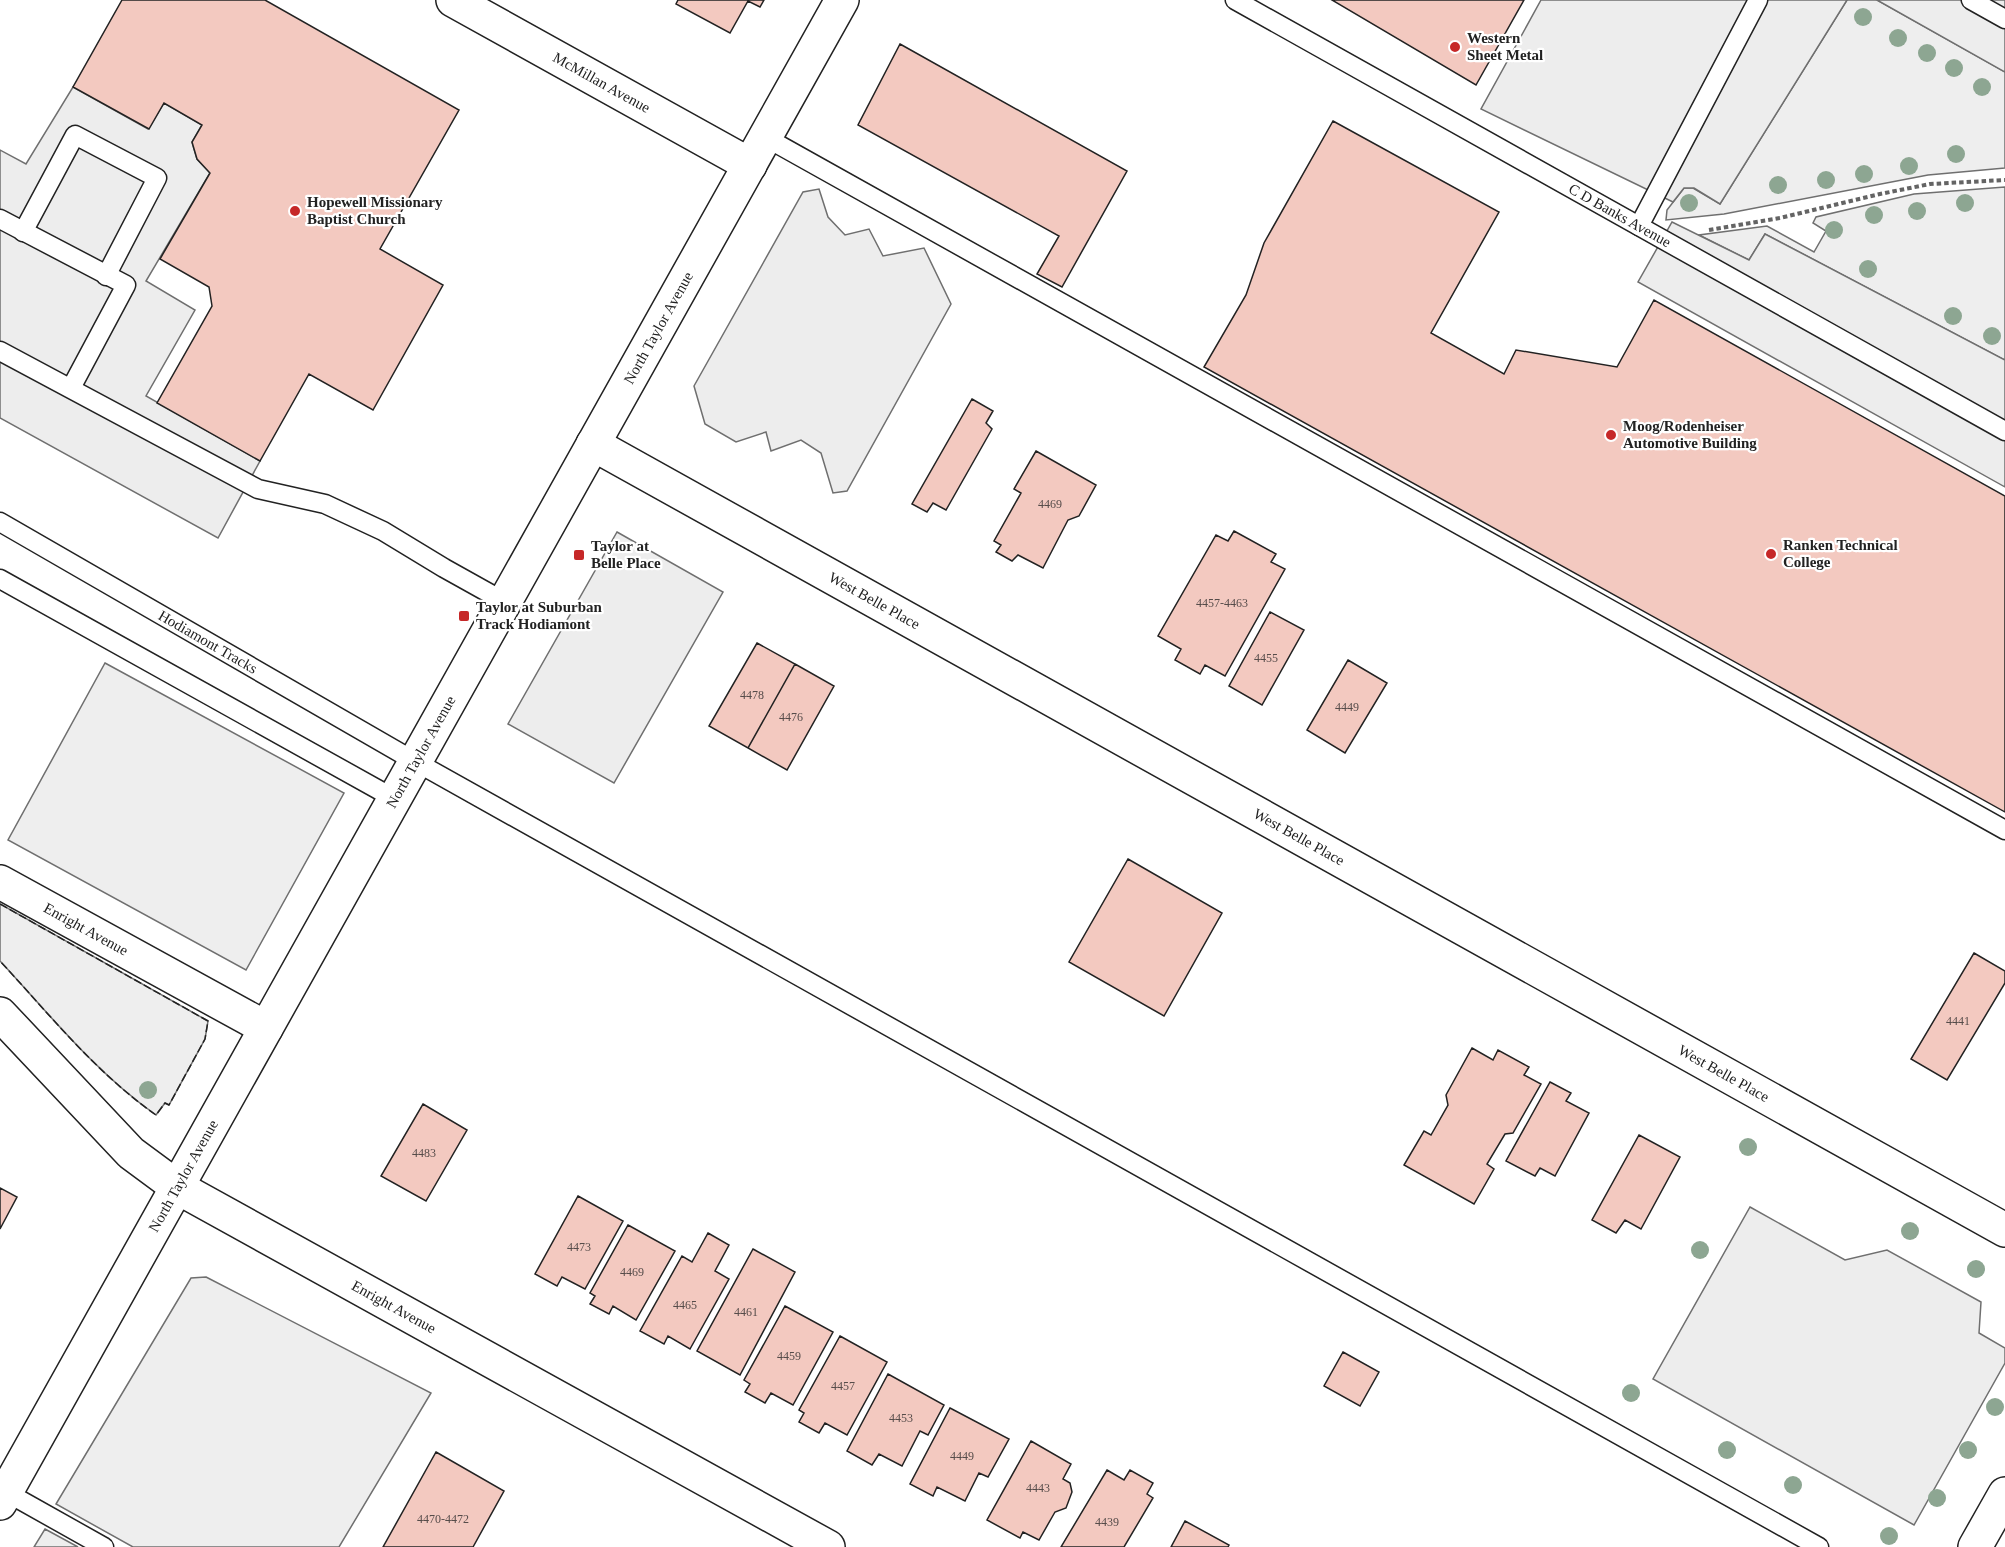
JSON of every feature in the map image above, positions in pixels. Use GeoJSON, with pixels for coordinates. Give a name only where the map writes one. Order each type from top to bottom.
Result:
{"type":"FeatureCollection","features":[{"type":"Feature","properties":{"kind":"street","name":"McMillan Avenue"},"geometry":{"type":"LineString","coordinates":[[453,0],[758,151]]}},
{"type":"Feature","properties":{"kind":"street","name":"North Taylor Avenue"},"geometry":{"type":"LineString","coordinates":[[3,1497],[842,0]]}},
{"type":"Feature","properties":{"kind":"street","name":"West Belle Place"},"geometry":{"type":"LineString","coordinates":[[593,444],[2005,1230]]}},
{"type":"Feature","properties":{"kind":"street","name":"Enright Avenue"},"geometry":{"type":"LineString","coordinates":[[0,882],[266,1028]]}},
{"type":"Feature","properties":{"kind":"street","name":"Enright Avenue"},"geometry":{"type":"LineString","coordinates":[[0,1014],[131,1153],[177,1187],[828,1547]]}},
{"type":"Feature","properties":{"kind":"street"},"geometry":{"type":"LineString","coordinates":[[1975,1547],[2005,1494]]}},
{"type":"Feature","properties":{"kind":"lane","name":"C D Banks Avenue"},"geometry":{"type":"LineString","coordinates":[[1235,0],[2005,432]]}},
{"type":"Feature","properties":{"kind":"lane"},"geometry":{"type":"LineString","coordinates":[[1640,226],[1758,0]]}},
{"type":"Feature","properties":{"kind":"lane"},"geometry":{"type":"LineString","coordinates":[[1971,0],[2005,19]]}},
{"type":"Feature","properties":{"kind":"lane"},"geometry":{"type":"LineString","coordinates":[[23,232],[75,135],[157,178],[106,276]]}},
{"type":"Feature","properties":{"kind":"lane"},"geometry":{"type":"LineString","coordinates":[[758,151],[2005,830]]}},
{"type":"Feature","properties":{"kind":"lane"},"geometry":{"type":"LineString","coordinates":[[0,219],[126,285],[71,388]]}},
{"type":"Feature","properties":{"kind":"lane"},"geometry":{"type":"LineString","coordinates":[[0,351],[258,489],[325,504],[383,531],[505,602]]}},
{"type":"Feature","properties":{"kind":"lane","name":"Hodiamont Tracks"},"geometry":{"type":"LineString","coordinates":[[0,522],[416,762],[1819,1547]]}},
{"type":"Feature","properties":{"kind":"lane"},"geometry":{"type":"LineString","coordinates":[[0,579],[394,799]]}},
{"type":"Feature","properties":{"kind":"lane"},"geometry":{"type":"LineString","coordinates":[[3,1497],[104,1547]]}},
{"type":"Feature","properties":{"kind":"path"},"geometry":{"type":"LineString","coordinates":[[1706,231],[1780,219],[1930,184],[2005,180]]}},
{"type":"Feature","properties":{"kind":"shaded area"},"geometry":{"type":"Polygon","coordinates":[[[1541,0],[1847,0],[1720,204],[1694,188],[1684,188],[1673,202],[1481,109],[1541,0]]]}},
{"type":"Feature","properties":{"kind":"shaded area"},"geometry":{"type":"Polygon","coordinates":[[[1847,0],[1877,0],[2005,72],[2005,168],[1928,175],[1724,214],[1666,220],[1667,210],[1684,188],[1693,188],[1720,204],[1847,0]]]}},
{"type":"Feature","properties":{"kind":"shaded area"},"geometry":{"type":"Polygon","coordinates":[[[1877,0],[2005,0],[2005,72],[1877,0]]]}},
{"type":"Feature","properties":{"kind":"shaded area"},"geometry":{"type":"Polygon","coordinates":[[[73,87],[148,129],[164,103],[202,125],[192,142],[197,159],[210,173],[146,281],[195,310],[146,396],[260,461],[218,538],[0,418],[0,150],[26,164],[73,87]]]}},
{"type":"Feature","properties":{"kind":"shaded area"},"geometry":{"type":"Polygon","coordinates":[[[2005,187],[2005,360],[1765,234],[1749,260],[1699,235],[1767,226],[1814,252],[1826,231],[1813,223],[1816,217],[1914,194],[2005,187]]]}},
{"type":"Feature","properties":{"kind":"shaded area"},"geometry":{"type":"Polygon","coordinates":[[[819,189],[828,217],[845,235],[869,229],[883,256],[924,248],[951,304],[847,491],[833,493],[821,453],[801,440],[771,451],[766,432],[736,442],[705,424],[694,386],[803,192],[819,189]]]}},
{"type":"Feature","properties":{"kind":"shaded area"},"geometry":{"type":"Polygon","coordinates":[[[1672,222],[1749,260],[1765,234],[2005,360],[2005,487],[1638,282],[1672,222]]]}},
{"type":"Feature","properties":{"kind":"shaded area"},"geometry":{"type":"Polygon","coordinates":[[[617,532],[723,592],[614,783],[508,724],[617,532]]]}},
{"type":"Feature","properties":{"kind":"shaded area"},"geometry":{"type":"Polygon","coordinates":[[[105,663],[344,793],[246,970],[8,840],[105,663]]]}},
{"type":"Feature","properties":{"kind":"shaded area"},"geometry":{"type":"Polygon","coordinates":[[[0,904],[208,1021],[205,1039],[169,1105],[165,1103],[156,1115],[134,1099],[74,1043],[0,961],[0,904]]]}},
{"type":"Feature","properties":{"kind":"shaded area"},"geometry":{"type":"Polygon","coordinates":[[[1750,1207],[1845,1260],[1887,1250],[1981,1302],[1979,1333],[2005,1348],[2005,1363],[1914,1525],[1653,1379],[1750,1207]]]}},
{"type":"Feature","properties":{"kind":"shaded area"},"geometry":{"type":"Polygon","coordinates":[[[206,1277],[431,1393],[339,1547],[133,1547],[56,1504],[191,1278],[206,1277]]]}},
{"type":"Feature","properties":{"kind":"shaded area"},"geometry":{"type":"Polygon","coordinates":[[[45,1529],[78,1547],[34,1547],[45,1529]]]}},
{"type":"Feature","properties":{"kind":"building","name":"Hopewell Missionary Baptist Church"},"geometry":{"type":"Polygon","coordinates":[[[122,0],[265,0],[459,110],[380,249],[443,285],[373,410],[309,374],[260,461],[157,403],[212,306],[209,287],[160,259],[210,173],[197,159],[192,142],[202,125],[164,103],[149,129],[73,87],[122,0]]]}},
{"type":"Feature","properties":{"kind":"building"},"geometry":{"type":"Polygon","coordinates":[[[678,0],[764,0],[760,7],[748,1],[730,33],[676,4],[678,0]]]}},
{"type":"Feature","properties":{"kind":"building","name":"Western Sheet Metal"},"geometry":{"type":"Polygon","coordinates":[[[1332,0],[1524,0],[1476,85],[1332,0]]]}},
{"type":"Feature","properties":{"kind":"building"},"geometry":{"type":"Polygon","coordinates":[[[900,44],[1127,171],[1062,287],[1037,274],[1059,236],[858,125],[900,44]]]}},
{"type":"Feature","properties":{"kind":"building","name":"Moog/Rodenheiser Automotive Building"},"geometry":{"type":"Polygon","coordinates":[[[1333,121],[1499,212],[1431,333],[1504,374],[1516,350],[1617,367],[1654,300],[2005,496],[2005,812],[1204,367],[1246,295],[1264,243],[1333,121]]]}},
{"type":"Feature","properties":{"kind":"building"},"geometry":{"type":"Polygon","coordinates":[[[972,399],[993,411],[986,423],[992,429],[946,510],[933,503],[927,512],[912,504],[972,399]]]}},
{"type":"Feature","properties":{"kind":"building"},"geometry":{"type":"Polygon","coordinates":[[[1036,451],[1096,485],[1079,516],[1068,520],[1043,568],[1018,555],[1012,561],[996,552],[1001,545],[994,541],[1021,493],[1014,489],[1036,451]]]}},
{"type":"Feature","properties":{"kind":"building"},"geometry":{"type":"Polygon","coordinates":[[[1234,531],[1276,554],[1271,562],[1285,569],[1225,676],[1205,665],[1200,674],[1175,660],[1181,649],[1158,636],[1216,535],[1228,541],[1234,531]]]}},
{"type":"Feature","properties":{"kind":"building"},"geometry":{"type":"Polygon","coordinates":[[[1270,612],[1304,630],[1262,705],[1229,686],[1270,612]]]}},
{"type":"Feature","properties":{"kind":"building"},"geometry":{"type":"Polygon","coordinates":[[[757,643],[795,664],[748,748],[709,726],[757,643]]]}},
{"type":"Feature","properties":{"kind":"building"},"geometry":{"type":"Polygon","coordinates":[[[1348,660],[1387,683],[1345,753],[1307,730],[1348,660]]]}},
{"type":"Feature","properties":{"kind":"building"},"geometry":{"type":"Polygon","coordinates":[[[795,664],[834,686],[787,770],[748,748],[795,664]]]}},
{"type":"Feature","properties":{"kind":"building"},"geometry":{"type":"Polygon","coordinates":[[[1128,859],[1222,913],[1164,1016],[1069,962],[1128,859]]]}},
{"type":"Feature","properties":{"kind":"building"},"geometry":{"type":"Polygon","coordinates":[[[1974,953],[2005,971],[2005,983],[1947,1080],[1911,1059],[1974,953]]]}},
{"type":"Feature","properties":{"kind":"building"},"geometry":{"type":"Polygon","coordinates":[[[1472,1048],[1493,1060],[1498,1050],[1529,1067],[1524,1075],[1541,1084],[1513,1133],[1505,1134],[1487,1164],[1494,1169],[1474,1204],[1404,1165],[1424,1131],[1431,1135],[1448,1105],[1446,1095],[1472,1048]]]}},
{"type":"Feature","properties":{"kind":"building"},"geometry":{"type":"Polygon","coordinates":[[[1550,1082],[1571,1093],[1566,1101],[1589,1113],[1555,1176],[1540,1168],[1535,1176],[1506,1161],[1550,1082]]]}},
{"type":"Feature","properties":{"kind":"building"},"geometry":{"type":"Polygon","coordinates":[[[423,1104],[467,1130],[426,1201],[381,1176],[423,1104]]]}},
{"type":"Feature","properties":{"kind":"building"},"geometry":{"type":"Polygon","coordinates":[[[1639,1135],[1680,1157],[1641,1229],[1625,1220],[1616,1233],[1592,1220],[1639,1135]]]}},
{"type":"Feature","properties":{"kind":"building"},"geometry":{"type":"Polygon","coordinates":[[[0,1188],[17,1197],[0,1229],[0,1188]]]}},
{"type":"Feature","properties":{"kind":"building"},"geometry":{"type":"Polygon","coordinates":[[[578,1196],[623,1221],[585,1289],[562,1277],[557,1286],[535,1274],[578,1196]]]}},
{"type":"Feature","properties":{"kind":"building"},"geometry":{"type":"Polygon","coordinates":[[[628,1225],[675,1251],[636,1320],[613,1306],[609,1314],[590,1304],[595,1296],[590,1293],[628,1225]]]}},
{"type":"Feature","properties":{"kind":"building"},"geometry":{"type":"Polygon","coordinates":[[[708,1233],[729,1245],[715,1271],[729,1279],[690,1349],[668,1336],[664,1344],[640,1331],[682,1256],[692,1262],[708,1233]]]}},
{"type":"Feature","properties":{"kind":"building"},"geometry":{"type":"Polygon","coordinates":[[[753,1249],[795,1272],[740,1375],[697,1351],[753,1249]]]}},
{"type":"Feature","properties":{"kind":"building"},"geometry":{"type":"Polygon","coordinates":[[[785,1306],[833,1332],[793,1405],[771,1393],[765,1403],[745,1392],[750,1384],[744,1380],[785,1306]]]}},
{"type":"Feature","properties":{"kind":"building"},"geometry":{"type":"Polygon","coordinates":[[[840,1336],[887,1362],[847,1435],[825,1423],[819,1433],[799,1422],[804,1413],[799,1410],[840,1336]]]}},
{"type":"Feature","properties":{"kind":"building"},"geometry":{"type":"Polygon","coordinates":[[[1343,1352],[1379,1372],[1360,1406],[1324,1386],[1343,1352]]]}},
{"type":"Feature","properties":{"kind":"building"},"geometry":{"type":"Polygon","coordinates":[[[888,1374],[944,1405],[928,1435],[920,1431],[902,1466],[879,1454],[872,1465],[847,1451],[888,1374]]]}},
{"type":"Feature","properties":{"kind":"building"},"geometry":{"type":"Polygon","coordinates":[[[950,1408],[1009,1439],[988,1477],[979,1473],[965,1501],[937,1487],[933,1496],[910,1484],[950,1408]]]}},
{"type":"Feature","properties":{"kind":"building"},"geometry":{"type":"Polygon","coordinates":[[[1031,1441],[1071,1464],[1063,1479],[1070,1483],[1072,1492],[1066,1508],[1055,1512],[1039,1540],[1023,1532],[1020,1538],[987,1520],[1031,1441]]]}},
{"type":"Feature","properties":{"kind":"building"},"geometry":{"type":"Polygon","coordinates":[[[436,1452],[504,1491],[473,1547],[383,1547],[436,1452]]]}},
{"type":"Feature","properties":{"kind":"building"},"geometry":{"type":"Polygon","coordinates":[[[1107,1470],[1124,1480],[1130,1470],[1153,1483],[1147,1494],[1153,1498],[1124,1547],[1061,1547],[1107,1470]]]}},
{"type":"Feature","properties":{"kind":"building"},"geometry":{"type":"Polygon","coordinates":[[[1185,1521],[1229,1545],[1228,1547],[1171,1547],[1185,1521]]]}},
{"type":"Feature","properties":{"kind":"fence"},"geometry":{"type":"LineString","coordinates":[[0,904],[208,1021],[205,1039],[169,1105],[165,1103],[156,1115],[134,1099],[74,1043],[0,961]]}},
{"type":"Feature","properties":{"kind":"place","name":"Western Sheet Metal"},"geometry":{"type":"Point","coordinates":[1455,47]}},
{"type":"Feature","properties":{"kind":"place","name":"Hopewell Missionary Baptist Church"},"geometry":{"type":"Point","coordinates":[295,211]}},
{"type":"Feature","properties":{"kind":"place","name":"Moog/Rodenheiser Automotive Building"},"geometry":{"type":"Point","coordinates":[1611,435]}},
{"type":"Feature","properties":{"kind":"place","name":"Ranken Technical College"},"geometry":{"type":"Point","coordinates":[1771,554]}},
{"type":"Feature","properties":{"kind":"place","name":"Taylor at Belle Place"},"geometry":{"type":"Point","coordinates":[579,555]}},
{"type":"Feature","properties":{"kind":"place","name":"Taylor at Suburban Track Hodiamont"},"geometry":{"type":"Point","coordinates":[464,616]}}]}
